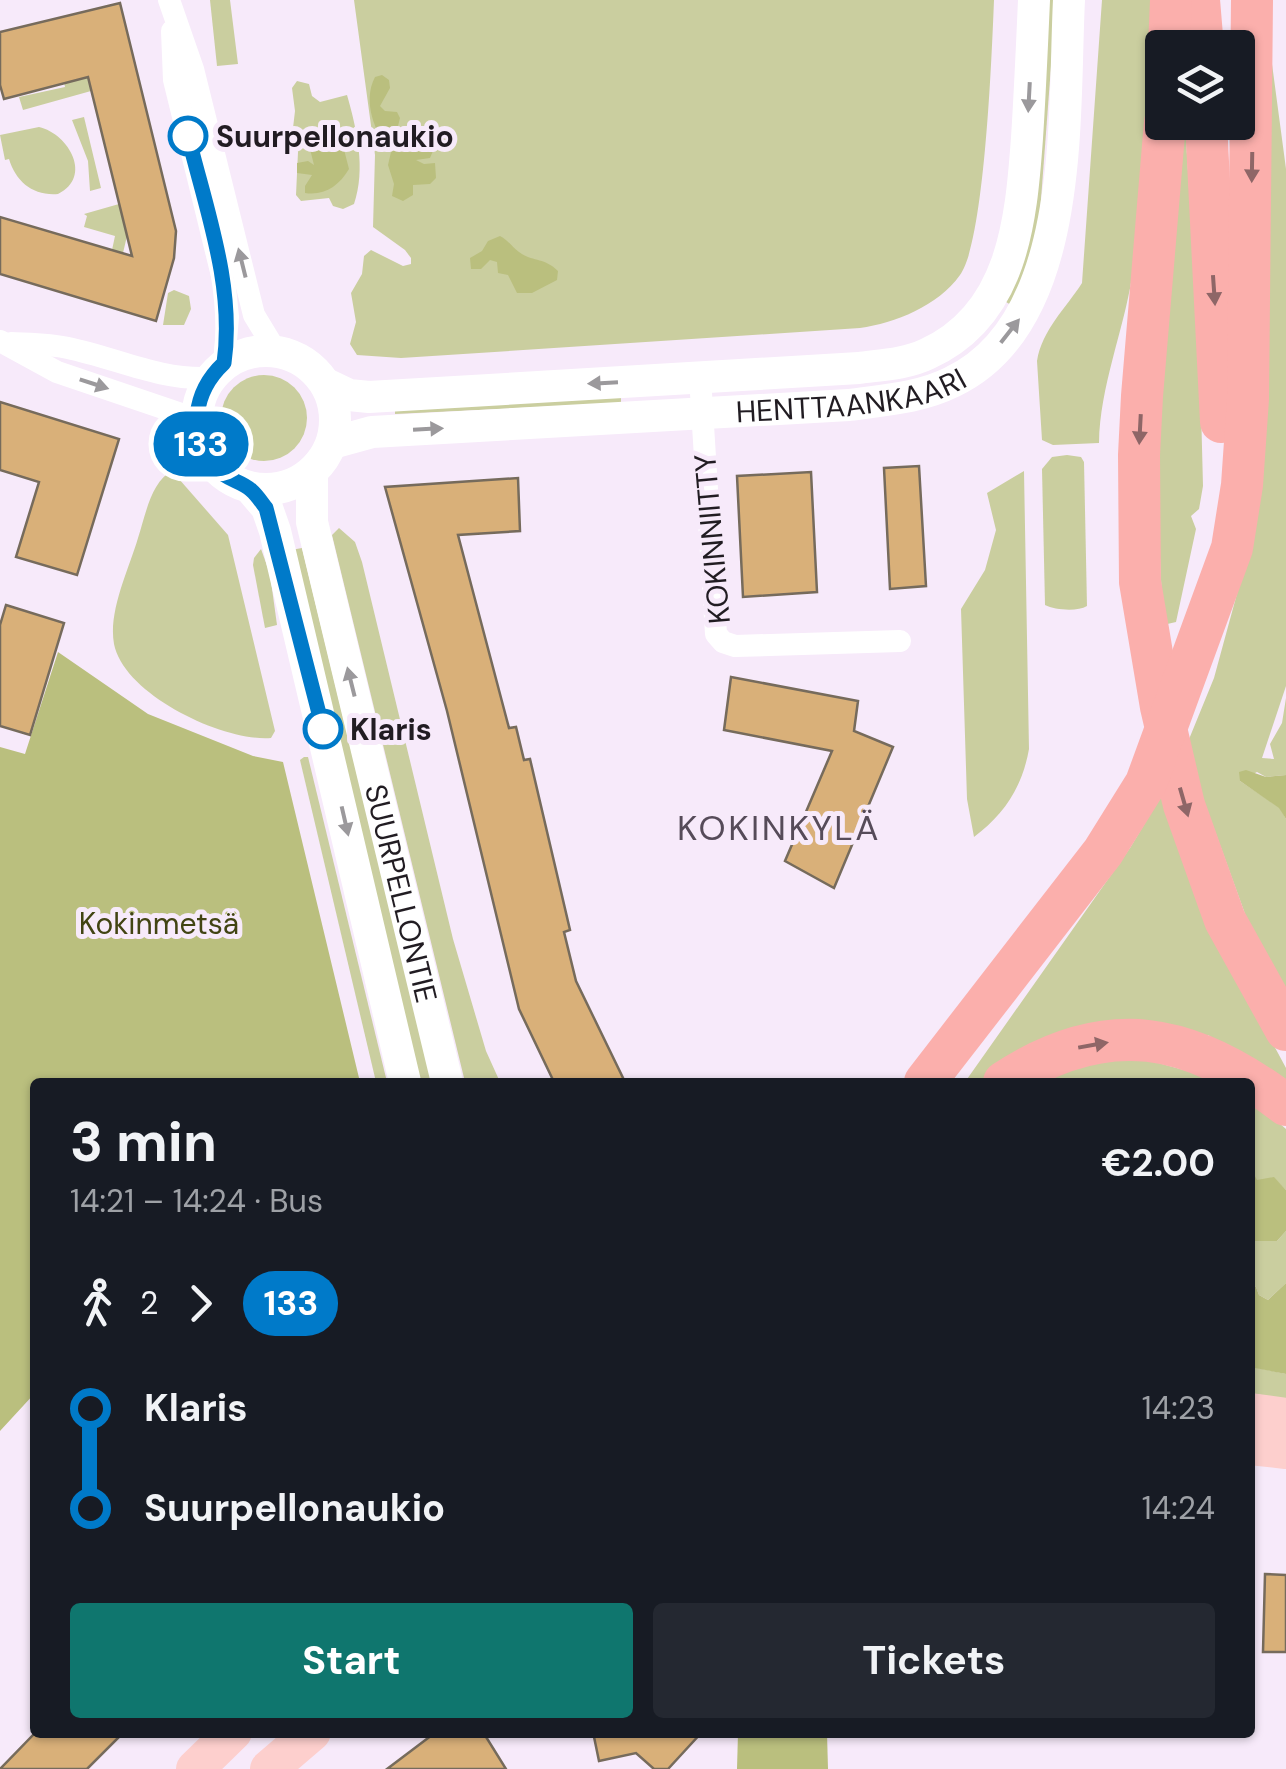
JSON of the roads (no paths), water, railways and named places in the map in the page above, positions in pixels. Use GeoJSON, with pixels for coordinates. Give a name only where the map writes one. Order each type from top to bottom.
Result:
{"type":"FeatureCollection","features":[{"type":"Feature","properties":{"kind":"highway"},"geometry":{"type":"LineString","coordinates":[[1170,30],[1171,0]]}},
{"type":"Feature","properties":{"kind":"highway"},"geometry":{"type":"LineString","coordinates":[[1199,0],[1202,30]]}},
{"type":"Feature","properties":{"kind":"highway"},"geometry":{"type":"LineString","coordinates":[[928,1078],[1103,852],[1146,783],[1232,548],[1242,485],[1248,399],[1252,0]]}},
{"type":"Feature","properties":{"kind":"highway"},"geometry":{"type":"LineString","coordinates":[[1163,140],[1138,455],[1140,582],[1160,707],[1184,804],[1225,920],[1286,1030]]}},
{"type":"Feature","properties":{"kind":"highway"},"geometry":{"type":"LineString","coordinates":[[1207,140],[1221,394],[1221,484],[1212,597]]}},
{"type":"Feature","properties":{"kind":"highway"},"geometry":{"type":"LineString","coordinates":[[1010,1078],[1063,1051],[1135,1040],[1174,1044],[1212,1056],[1245,1078]]}},
{"type":"Feature","properties":{"kind":"highway"},"geometry":{"type":"LineString","coordinates":[[1255,1085],[1286,1106]]}},
{"type":"Feature","properties":{"kind":"main road","name":"HENTTAANKAARI"},"geometry":{"type":"LineString","coordinates":[[328,385],[349,395],[370,397],[896,363],[926,355],[958,335],[981,312],[998,288],[1014,248],[1022,208],[1034,0]]}},
{"type":"Feature","properties":{"kind":"main road","name":"HENTTAANKAARI"},"geometry":{"type":"LineString","coordinates":[[332,442],[372,432],[848,405],[904,398],[956,381],[999,344],[1028,306],[1044,269],[1060,153],[1069,0]]}},
{"type":"Feature","properties":{"kind":"main road"},"geometry":{"type":"LineString","coordinates":[[277,353],[298,359],[328,385],[335,405],[332,442],[312,472],[294,484],[274,490],[250,488],[216,469],[198,435],[196,411],[216,370],[248,354],[277,353]]}},
{"type":"Feature","properties":{"kind":"main road","name":"SUURPELLONTIE"},"geometry":{"type":"LineString","coordinates":[[312,472],[312,522],[447,1078]]}},
{"type":"Feature","properties":{"kind":"main road","name":"SUURPELLONTIE"},"geometry":{"type":"LineString","coordinates":[[250,488],[266,508],[275,531],[403,1078]]}},
{"type":"Feature","properties":{"kind":"main road"},"geometry":{"type":"LineString","coordinates":[[1255,1413],[1286,1418]]}},
{"type":"Feature","properties":{"kind":"main road"},"geometry":{"type":"LineString","coordinates":[[1255,1447],[1286,1450]]}},
{"type":"Feature","properties":{"kind":"main road"},"geometry":{"type":"LineString","coordinates":[[195,1769],[227,1738]]}},
{"type":"Feature","properties":{"kind":"main road"},"geometry":{"type":"LineString","coordinates":[[269,1769],[305,1738]]}},
{"type":"Feature","properties":{"kind":"street"},"geometry":{"type":"LineString","coordinates":[[170,4],[193,69],[254,314],[277,353]]}},
{"type":"Feature","properties":{"kind":"street"},"geometry":{"type":"LineString","coordinates":[[3,342],[65,347],[184,379],[216,370],[228,317],[225,288],[174,80],[170,4]]}},
{"type":"Feature","properties":{"kind":"street"},"geometry":{"type":"LineString","coordinates":[[3,342],[57,372],[181,414],[198,435]]}},
{"type":"Feature","properties":{"kind":"street","name":"KOKINNIITTY"},"geometry":{"type":"LineString","coordinates":[[700,377],[716,634],[723,642],[735,646],[900,640]]}},
{"type":"Feature","properties":{"kind":"place","name":"Suurpellonaukio"},"geometry":{"type":"Point","coordinates":[188,136]}},
{"type":"Feature","properties":{"kind":"place","name":"Klaris"},"geometry":{"type":"Point","coordinates":[323,729]}},
{"type":"Feature","properties":{"kind":"district","name":"KOKINKYLÄ"},"geometry":{"type":"Point","coordinates":[779,828]}},
{"type":"Feature","properties":{"kind":"park label","name":"Kokinmetsä"},"geometry":{"type":"Point","coordinates":[159,923]}}]}
